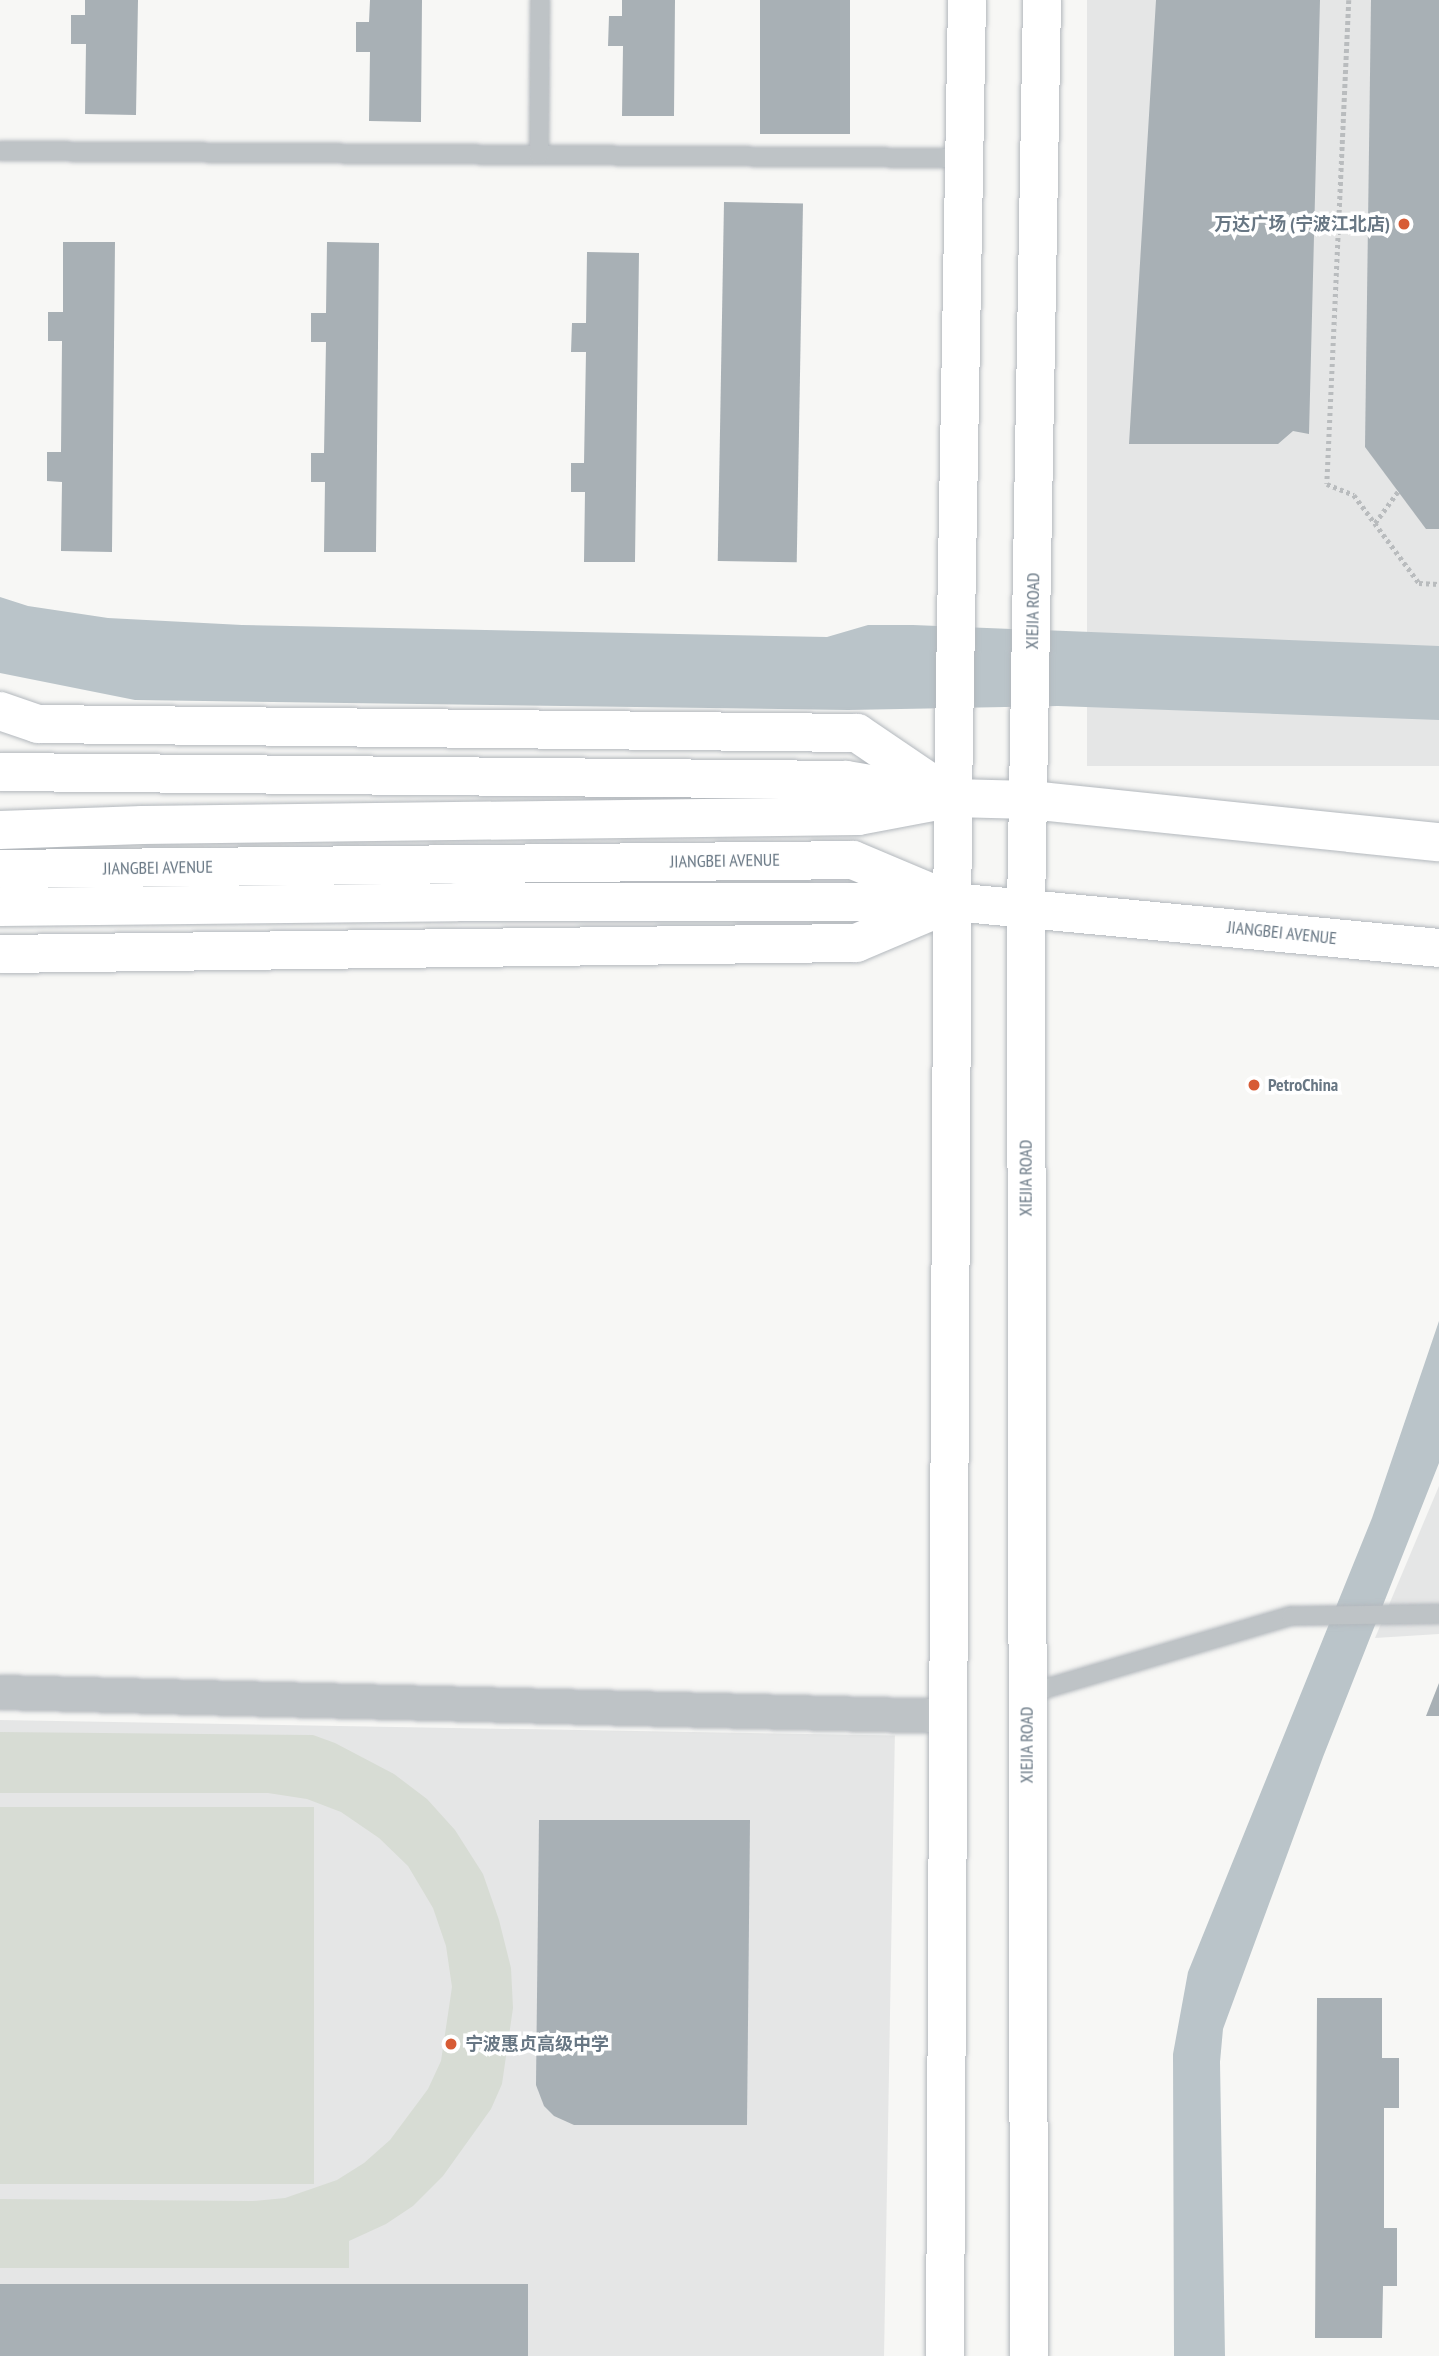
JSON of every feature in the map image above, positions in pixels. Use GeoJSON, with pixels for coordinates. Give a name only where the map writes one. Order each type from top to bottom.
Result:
{"type":"FeatureCollection","features":[{"type":"Feature","properties":{"kind":"main road"},"geometry":{"type":"LineString","coordinates":[[945,2356],[953,796],[967,0]]}},
{"type":"Feature","properties":{"kind":"main road","name":"XIEJIA ROAD"},"geometry":{"type":"LineString","coordinates":[[1029,2356],[1026,908],[1042,0]]}},
{"type":"Feature","properties":{"kind":"main road"},"geometry":{"type":"LineString","coordinates":[[0,711],[38,724],[857,733],[953,796]]}},
{"type":"Feature","properties":{"kind":"main road"},"geometry":{"type":"LineString","coordinates":[[7,773],[846,780],[953,796],[1030,798],[1439,842]]}},
{"type":"Feature","properties":{"kind":"main road"},"geometry":{"type":"LineString","coordinates":[[0,830],[142,825],[858,816],[953,796]]}},
{"type":"Feature","properties":{"kind":"main road","name":"JIANGBEI AVENUE"},"geometry":{"type":"LineString","coordinates":[[0,869],[853,860],[953,902],[1439,948]]}},
{"type":"Feature","properties":{"kind":"main road"},"geometry":{"type":"LineString","coordinates":[[0,907],[457,902],[953,902]]}},
{"type":"Feature","properties":{"kind":"main road"},"geometry":{"type":"LineString","coordinates":[[0,954],[856,943],[953,902]]}},
{"type":"Feature","properties":{"kind":"street"},"geometry":{"type":"LineString","coordinates":[[0,1692],[948,1716]]}},
{"type":"Feature","properties":{"kind":"lane"},"geometry":{"type":"LineString","coordinates":[[539,155],[540,0]]}},
{"type":"Feature","properties":{"kind":"lane"},"geometry":{"type":"LineString","coordinates":[[0,151],[964,158]]}},
{"type":"Feature","properties":{"kind":"lane"},"geometry":{"type":"LineString","coordinates":[[1027,1694],[1291,1616],[1439,1614]]}},
{"type":"Feature","properties":{"kind":"path"},"geometry":{"type":"LineString","coordinates":[[1349,0],[1328,484],[1354,495],[1419,583],[1439,584]]}},
{"type":"Feature","properties":{"kind":"path"},"geometry":{"type":"LineString","coordinates":[[1375,523],[1398,491]]}},
{"type":"Feature","properties":{"kind":"shaded area"},"geometry":{"type":"Polygon","coordinates":[[[1087,0],[1439,0],[1439,766],[1087,766],[1087,0]]]}},
{"type":"Feature","properties":{"kind":"shaded area"},"geometry":{"type":"Polygon","coordinates":[[[0,597],[28,606],[108,618],[242,625],[827,637],[868,625],[913,625],[1439,646],[1439,720],[1058,706],[848,710],[135,700],[0,673],[0,597]]]}},
{"type":"Feature","properties":{"kind":"shaded area"},"geometry":{"type":"Polygon","coordinates":[[[1439,1321],[1439,1463],[1323,1757],[1223,2029],[1220,2062],[1225,2356],[1174,2356],[1173,2054],[1188,1972],[1372,1518],[1439,1321]]]}},
{"type":"Feature","properties":{"kind":"shaded area"},"geometry":{"type":"Polygon","coordinates":[[[1439,1486],[1439,1634],[1375,1638],[1439,1486]]]}},
{"type":"Feature","properties":{"kind":"shaded area","name":"宁波惠贞高级中学"},"geometry":{"type":"Polygon","coordinates":[[[0,1720],[895,1736],[884,2356],[0,2356],[0,1720]]]}},
{"type":"Feature","properties":{"kind":"shaded area"},"geometry":{"type":"Polygon","coordinates":[[[0,1732],[313,1735],[335,1743],[394,1774],[427,1799],[455,1830],[483,1874],[499,1920],[511,1968],[513,2008],[502,2084],[491,2109],[443,2176],[413,2206],[386,2224],[349,2241],[349,2268],[0,2268],[0,2199],[253,2201],[285,2198],[337,2180],[364,2163],[390,2140],[428,2089],[441,2061],[452,1987],[446,1946],[433,1908],[408,1866],[379,1838],[341,1812],[307,1799],[268,1793],[0,1793],[0,1732]]]}},
{"type":"Feature","properties":{"kind":"shaded area"},"geometry":{"type":"Polygon","coordinates":[[[0,1807],[314,1807],[314,2184],[0,2184],[0,1807]]]}},
{"type":"Feature","properties":{"kind":"building"},"geometry":{"type":"Polygon","coordinates":[[[85,0],[138,0],[136,115],[85,114],[86,44],[71,44],[71,15],[85,15],[85,0]]]}},
{"type":"Feature","properties":{"kind":"building"},"geometry":{"type":"Polygon","coordinates":[[[370,0],[422,0],[421,122],[369,121],[370,52],[356,52],[356,22],[369,22],[370,0]]]}},
{"type":"Feature","properties":{"kind":"building"},"geometry":{"type":"Polygon","coordinates":[[[622,0],[675,0],[674,116],[622,116],[623,46],[608,46],[609,16],[622,16],[622,0]]]}},
{"type":"Feature","properties":{"kind":"building"},"geometry":{"type":"Polygon","coordinates":[[[760,0],[850,0],[850,134],[760,134],[760,0]]]}},
{"type":"Feature","properties":{"kind":"building"},"geometry":{"type":"Polygon","coordinates":[[[1156,0],[1320,0],[1309,434],[1293,431],[1278,444],[1129,444],[1156,0]]]}},
{"type":"Feature","properties":{"kind":"building","name":"万达广场 (宁波江北店)"},"geometry":{"type":"Polygon","coordinates":[[[1371,0],[1439,0],[1439,529],[1426,529],[1365,447],[1371,0]]]}},
{"type":"Feature","properties":{"kind":"building"},"geometry":{"type":"Polygon","coordinates":[[[724,202],[803,203],[797,562],[718,561],[724,202]]]}},
{"type":"Feature","properties":{"kind":"building"},"geometry":{"type":"Polygon","coordinates":[[[63,242],[115,242],[112,552],[61,551],[62,482],[47,481],[47,452],[61,452],[62,341],[48,341],[48,312],[63,312],[63,242]]]}},
{"type":"Feature","properties":{"kind":"building"},"geometry":{"type":"Polygon","coordinates":[[[327,242],[379,243],[376,552],[324,552],[325,482],[311,482],[311,453],[324,453],[326,342],[311,342],[311,313],[326,313],[327,242]]]}},
{"type":"Feature","properties":{"kind":"building"},"geometry":{"type":"Polygon","coordinates":[[[587,252],[639,253],[635,562],[584,562],[585,492],[571,492],[571,463],[584,463],[586,352],[571,352],[572,323],[586,323],[587,252]]]}},
{"type":"Feature","properties":{"kind":"building"},"geometry":{"type":"Polygon","coordinates":[[[1439,1683],[1439,1716],[1426,1716],[1439,1683]]]}},
{"type":"Feature","properties":{"kind":"building"},"geometry":{"type":"Polygon","coordinates":[[[539,1820],[750,1820],[747,2125],[574,2125],[554,2116],[544,2106],[536,2085],[539,1820]]]}},
{"type":"Feature","properties":{"kind":"building"},"geometry":{"type":"Polygon","coordinates":[[[1317,1998],[1382,1998],[1382,2058],[1399,2058],[1399,2108],[1384,2108],[1384,2228],[1397,2228],[1397,2286],[1383,2286],[1382,2338],[1315,2338],[1317,1998]]]}},
{"type":"Feature","properties":{"kind":"building"},"geometry":{"type":"Polygon","coordinates":[[[0,2284],[528,2284],[528,2356],[0,2356],[0,2284]]]}},
{"type":"Feature","properties":{"kind":"place","name":"万达广场 (宁波江北店)"},"geometry":{"type":"Point","coordinates":[1404,224]}},
{"type":"Feature","properties":{"kind":"place","name":"PetroChina"},"geometry":{"type":"Point","coordinates":[1254,1085]}},
{"type":"Feature","properties":{"kind":"place","name":"宁波惠贞高级中学"},"geometry":{"type":"Point","coordinates":[451,2044]}}]}
